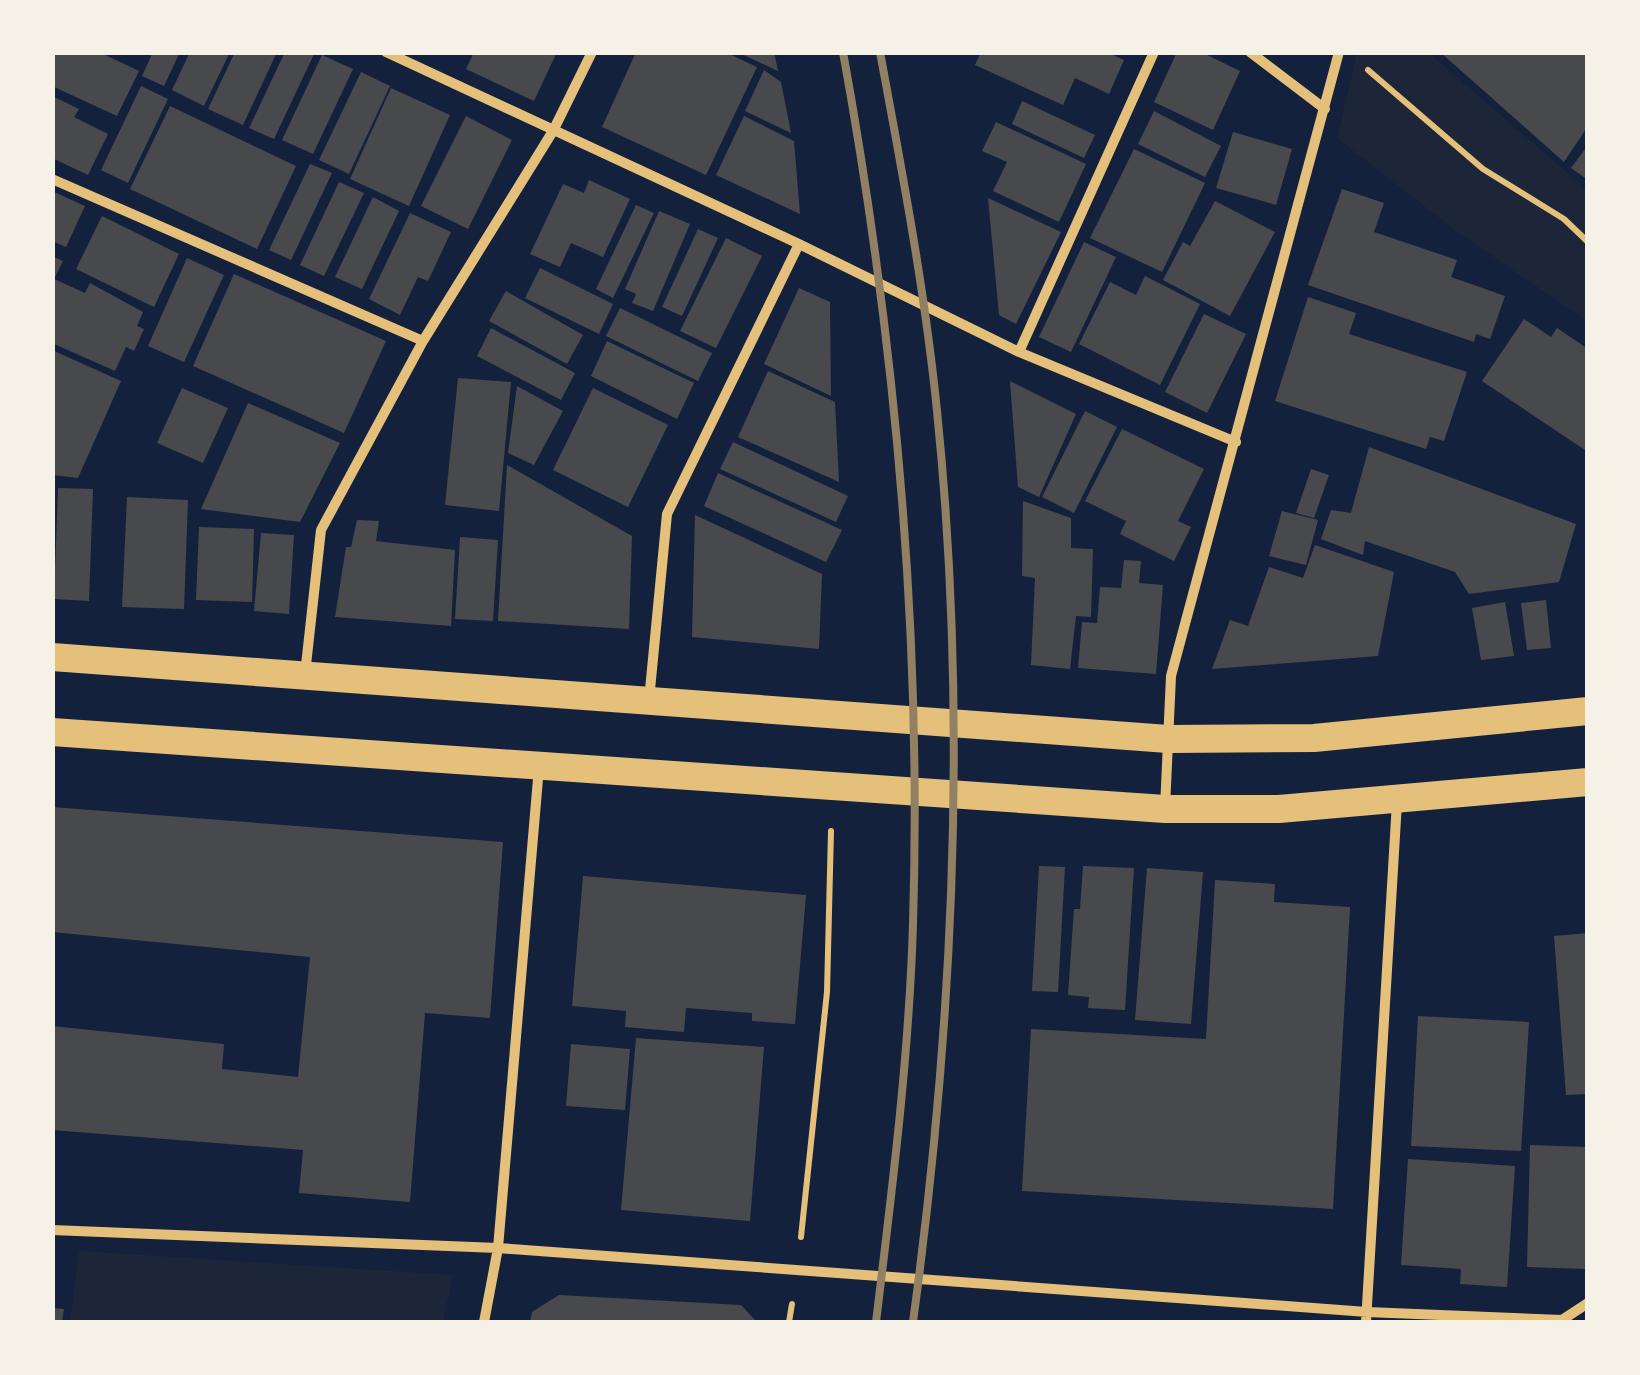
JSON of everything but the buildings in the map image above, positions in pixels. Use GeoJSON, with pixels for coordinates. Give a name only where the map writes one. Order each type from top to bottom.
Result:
{"type":"FeatureCollection","features":[{"type":"Feature","properties":{"kind":"highway"},"geometry":{"type":"LineString","coordinates":[[52,656],[1168,739],[1314,738],[1588,711]]}},
{"type":"Feature","properties":{"kind":"highway"},"geometry":{"type":"LineString","coordinates":[[52,732],[1166,808],[1278,810],[1588,782]]}},
{"type":"Feature","properties":{"kind":"street"},"geometry":{"type":"LineString","coordinates":[[386,52],[799,244],[1019,352],[1236,442]]}},
{"type":"Feature","properties":{"kind":"street"},"geometry":{"type":"LineString","coordinates":[[305,676],[322,530],[423,341],[554,131],[592,52]]}},
{"type":"Feature","properties":{"kind":"street"},"geometry":{"type":"LineString","coordinates":[[1019,352],[1154,52]]}},
{"type":"Feature","properties":{"kind":"street"},"geometry":{"type":"LineString","coordinates":[[1250,52],[1325,109]]}},
{"type":"Feature","properties":{"kind":"street"},"geometry":{"type":"LineString","coordinates":[[1166,808],[1171,676],[1340,52]]}},
{"type":"Feature","properties":{"kind":"street"},"geometry":{"type":"LineString","coordinates":[[52,178],[423,341]]}},
{"type":"Feature","properties":{"kind":"street"},"geometry":{"type":"LineString","coordinates":[[649,702],[666,514],[799,244]]}},
{"type":"Feature","properties":{"kind":"street"},"geometry":{"type":"LineString","coordinates":[[484,1322],[498,1248],[539,764]]}},
{"type":"Feature","properties":{"kind":"street"},"geometry":{"type":"LineString","coordinates":[[1367,1317],[1397,802]]}},
{"type":"Feature","properties":{"kind":"street"},"geometry":{"type":"LineString","coordinates":[[52,1230],[498,1248],[1367,1317],[1562,1320],[1588,1303]]}},
{"type":"Feature","properties":{"kind":"path"},"geometry":{"type":"LineString","coordinates":[[1364,66],[1483,169],[1564,220],[1588,242]]}},
{"type":"Feature","properties":{"kind":"path"},"geometry":{"type":"LineString","coordinates":[[789,1322],[798,1272],[827,992],[831,831]]}},
{"type":"Feature","properties":{"kind":"shaded area"},"geometry":{"type":"Polygon","coordinates":[[[1357,53],[1429,53],[1587,190],[1587,321],[1460,234],[1337,138],[1357,53]]]}},
{"type":"Feature","properties":{"kind":"shaded area"},"geometry":{"type":"Polygon","coordinates":[[[79,1251],[453,1275],[443,1322],[70,1322],[79,1251]]]}},
{"type":"Feature","properties":{"kind":"railway"},"geometry":{"type":"LineString","coordinates":[[843,52],[890,377],[909,596],[913,705],[911,974],[876,1322]]}},
{"type":"Feature","properties":{"kind":"railway"},"geometry":{"type":"LineString","coordinates":[[880,52],[932,366],[947,525],[952,639],[954,753],[947,981],[913,1322]]}}]}
